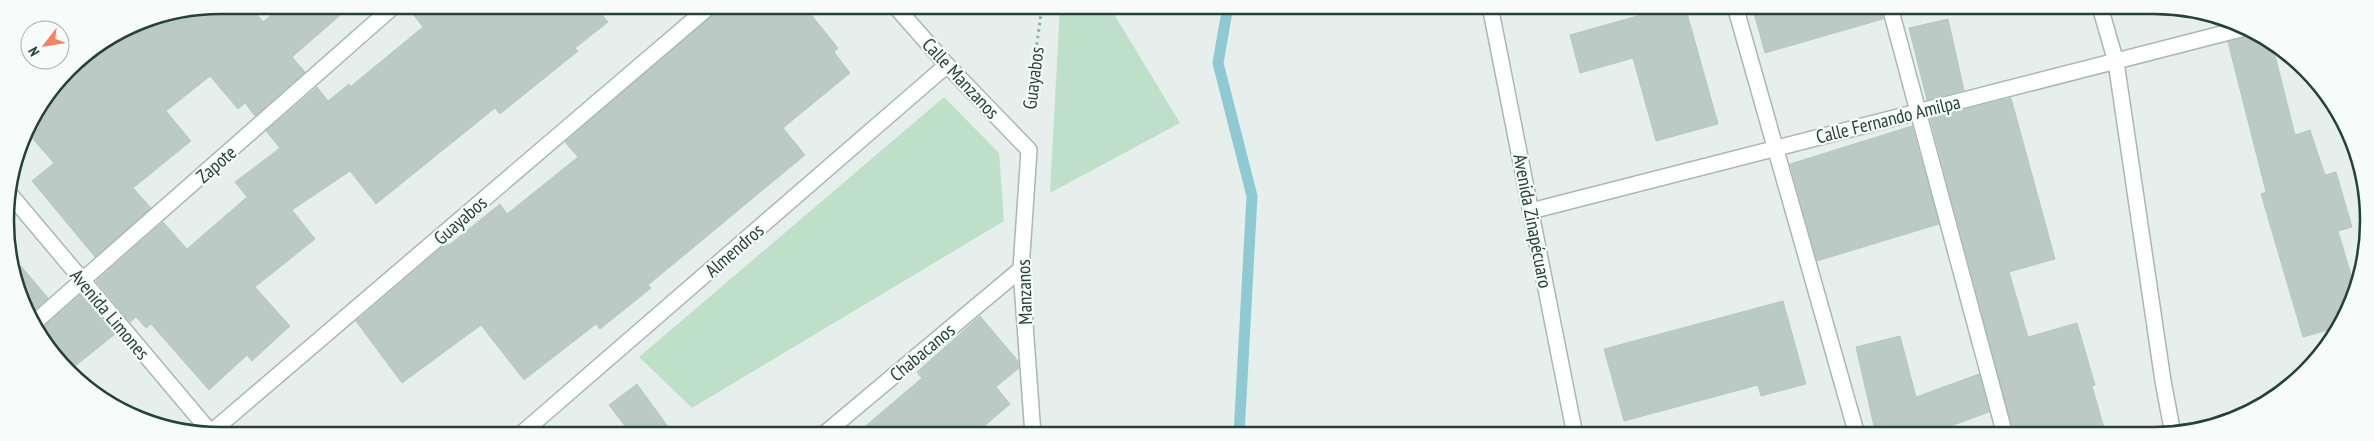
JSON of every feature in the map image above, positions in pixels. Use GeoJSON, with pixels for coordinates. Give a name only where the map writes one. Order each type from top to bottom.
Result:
{"type":"FeatureCollection","features":[{"type":"Feature","properties":{"kind":"street","name":"Zapote"},"geometry":{"type":"LineString","coordinates":[[39,319],[385,14]]}},
{"type":"Feature","properties":{"kind":"street","name":"Guayabos"},"geometry":{"type":"LineString","coordinates":[[219,427],[701,14]]}},
{"type":"Feature","properties":{"kind":"street","name":"Calle Manzanos"},"geometry":{"type":"LineString","coordinates":[[902,14],[947,65],[1029,150]]}},
{"type":"Feature","properties":{"kind":"street","name":"Avenida Zinapécuaro"},"geometry":{"type":"LineString","coordinates":[[1492,14],[1573,427]]}},
{"type":"Feature","properties":{"kind":"street"},"geometry":{"type":"LineString","coordinates":[[1737,14],[1855,427]]}},
{"type":"Feature","properties":{"kind":"street"},"geometry":{"type":"LineString","coordinates":[[1892,14],[2003,427]]}},
{"type":"Feature","properties":{"kind":"street"},"geometry":{"type":"LineString","coordinates":[[2102,14],[2116,62],[2163,381],[2172,426]]}},
{"type":"Feature","properties":{"kind":"street","name":"Calle Fernando Amilpa"},"geometry":{"type":"LineString","coordinates":[[1530,210],[2236,30]]}},
{"type":"Feature","properties":{"kind":"street","name":"Almendros"},"geometry":{"type":"LineString","coordinates":[[529,427],[947,65]]}},
{"type":"Feature","properties":{"kind":"street","name":"Manzanos"},"geometry":{"type":"LineString","coordinates":[[1029,150],[1021,269],[1032,427]]}},
{"type":"Feature","properties":{"kind":"street","name":"Avenida Limones"},"geometry":{"type":"LineString","coordinates":[[15,200],[205,427]]}},
{"type":"Feature","properties":{"kind":"street","name":"Chabacanos"},"geometry":{"type":"LineString","coordinates":[[833,427],[1021,269]]}},
{"type":"Feature","properties":{"kind":"path","name":"Guayabos"},"geometry":{"type":"LineString","coordinates":[[1029,150],[1028,104],[1041,14]]}},
{"type":"Feature","properties":{"kind":"green space"},"geometry":{"type":"Polygon","coordinates":[[[1060,14],[1114,14],[1180,123],[1050,193],[1060,14]]]}},
{"type":"Feature","properties":{"kind":"green space"},"geometry":{"type":"Polygon","coordinates":[[[944,97],[999,153],[1004,221],[692,408],[639,357],[944,97]]]}},
{"type":"Feature","properties":{"kind":"building"},"geometry":{"type":"Polygon","coordinates":[[[207,14],[256,14],[263,22],[272,14],[342,14],[292,57],[305,72],[255,116],[245,103],[238,109],[210,76],[166,111],[191,141],[133,188],[151,208],[95,257],[32,181],[54,163],[31,137],[41,117],[74,74],[117,41],[141,29],[167,21],[207,14]]]}},
{"type":"Feature","properties":{"kind":"building"},"geometry":{"type":"Polygon","coordinates":[[[413,14],[601,14],[608,22],[575,48],[578,51],[500,114],[495,108],[376,204],[350,171],[292,210],[315,239],[255,287],[290,326],[252,361],[247,355],[209,390],[151,324],[146,328],[136,317],[130,322],[96,281],[163,222],[187,249],[247,197],[235,182],[280,148],[266,131],[317,87],[328,101],[349,84],[350,87],[423,27],[413,14]]]}},
{"type":"Feature","properties":{"kind":"building"},"geometry":{"type":"Polygon","coordinates":[[[714,14],[810,14],[838,48],[834,52],[850,73],[783,128],[805,155],[648,285],[651,288],[600,329],[596,324],[524,380],[481,325],[402,383],[356,321],[447,243],[449,245],[500,204],[507,214],[578,157],[565,142],[714,14]]]}},
{"type":"Feature","properties":{"kind":"building"},"geometry":{"type":"Polygon","coordinates":[[[1645,14],[1687,14],[1718,124],[1656,141],[1633,58],[1580,73],[1570,35],[1645,14]]]}},
{"type":"Feature","properties":{"kind":"building"},"geometry":{"type":"Polygon","coordinates":[[[1754,14],[1882,14],[1883,19],[1765,53],[1754,14]]]}},
{"type":"Feature","properties":{"kind":"building"},"geometry":{"type":"Polygon","coordinates":[[[1948,19],[1964,90],[1927,100],[1909,28],[1948,19]]]}},
{"type":"Feature","properties":{"kind":"building"},"geometry":{"type":"Polygon","coordinates":[[[2248,37],[2275,53],[2295,135],[2310,130],[2325,175],[2336,172],[2352,227],[2338,231],[2352,278],[2345,300],[2329,330],[2303,337],[2261,194],[2266,192],[2228,42],[2248,37]]]}},
{"type":"Feature","properties":{"kind":"building"},"geometry":{"type":"Polygon","coordinates":[[[2011,98],[2055,259],[2009,272],[2028,337],[2077,323],[2095,385],[2092,386],[2104,427],[2012,427],[1930,118],[2011,98]]]}},
{"type":"Feature","properties":{"kind":"building"},"geometry":{"type":"Polygon","coordinates":[[[1912,126],[1939,224],[1817,261],[1790,164],[1912,126]]]}},
{"type":"Feature","properties":{"kind":"building"},"geometry":{"type":"Polygon","coordinates":[[[21,266],[48,298],[34,310],[29,300],[19,267],[21,266]]]}},
{"type":"Feature","properties":{"kind":"building"},"geometry":{"type":"Polygon","coordinates":[[[81,294],[115,334],[74,367],[43,327],[81,294]]]}},
{"type":"Feature","properties":{"kind":"building"},"geometry":{"type":"Polygon","coordinates":[[[1783,301],[1806,384],[1761,396],[1758,385],[1624,421],[1604,349],[1783,301]]]}},
{"type":"Feature","properties":{"kind":"building"},"geometry":{"type":"Polygon","coordinates":[[[980,316],[1018,361],[1019,368],[996,387],[1010,404],[983,427],[864,427],[922,378],[917,372],[980,316]]]}},
{"type":"Feature","properties":{"kind":"building"},"geometry":{"type":"Polygon","coordinates":[[[1900,336],[1916,397],[1979,374],[1989,412],[1948,427],[1874,427],[1856,347],[1900,336]]]}},
{"type":"Feature","properties":{"kind":"building"},"geometry":{"type":"Polygon","coordinates":[[[637,384],[668,427],[626,427],[609,405],[637,384]]]}},
{"type":"Feature","properties":{"kind":"waterway"},"geometry":{"type":"LineString","coordinates":[[1227,14],[1218,63],[1252,196],[1239,427]]}}]}
